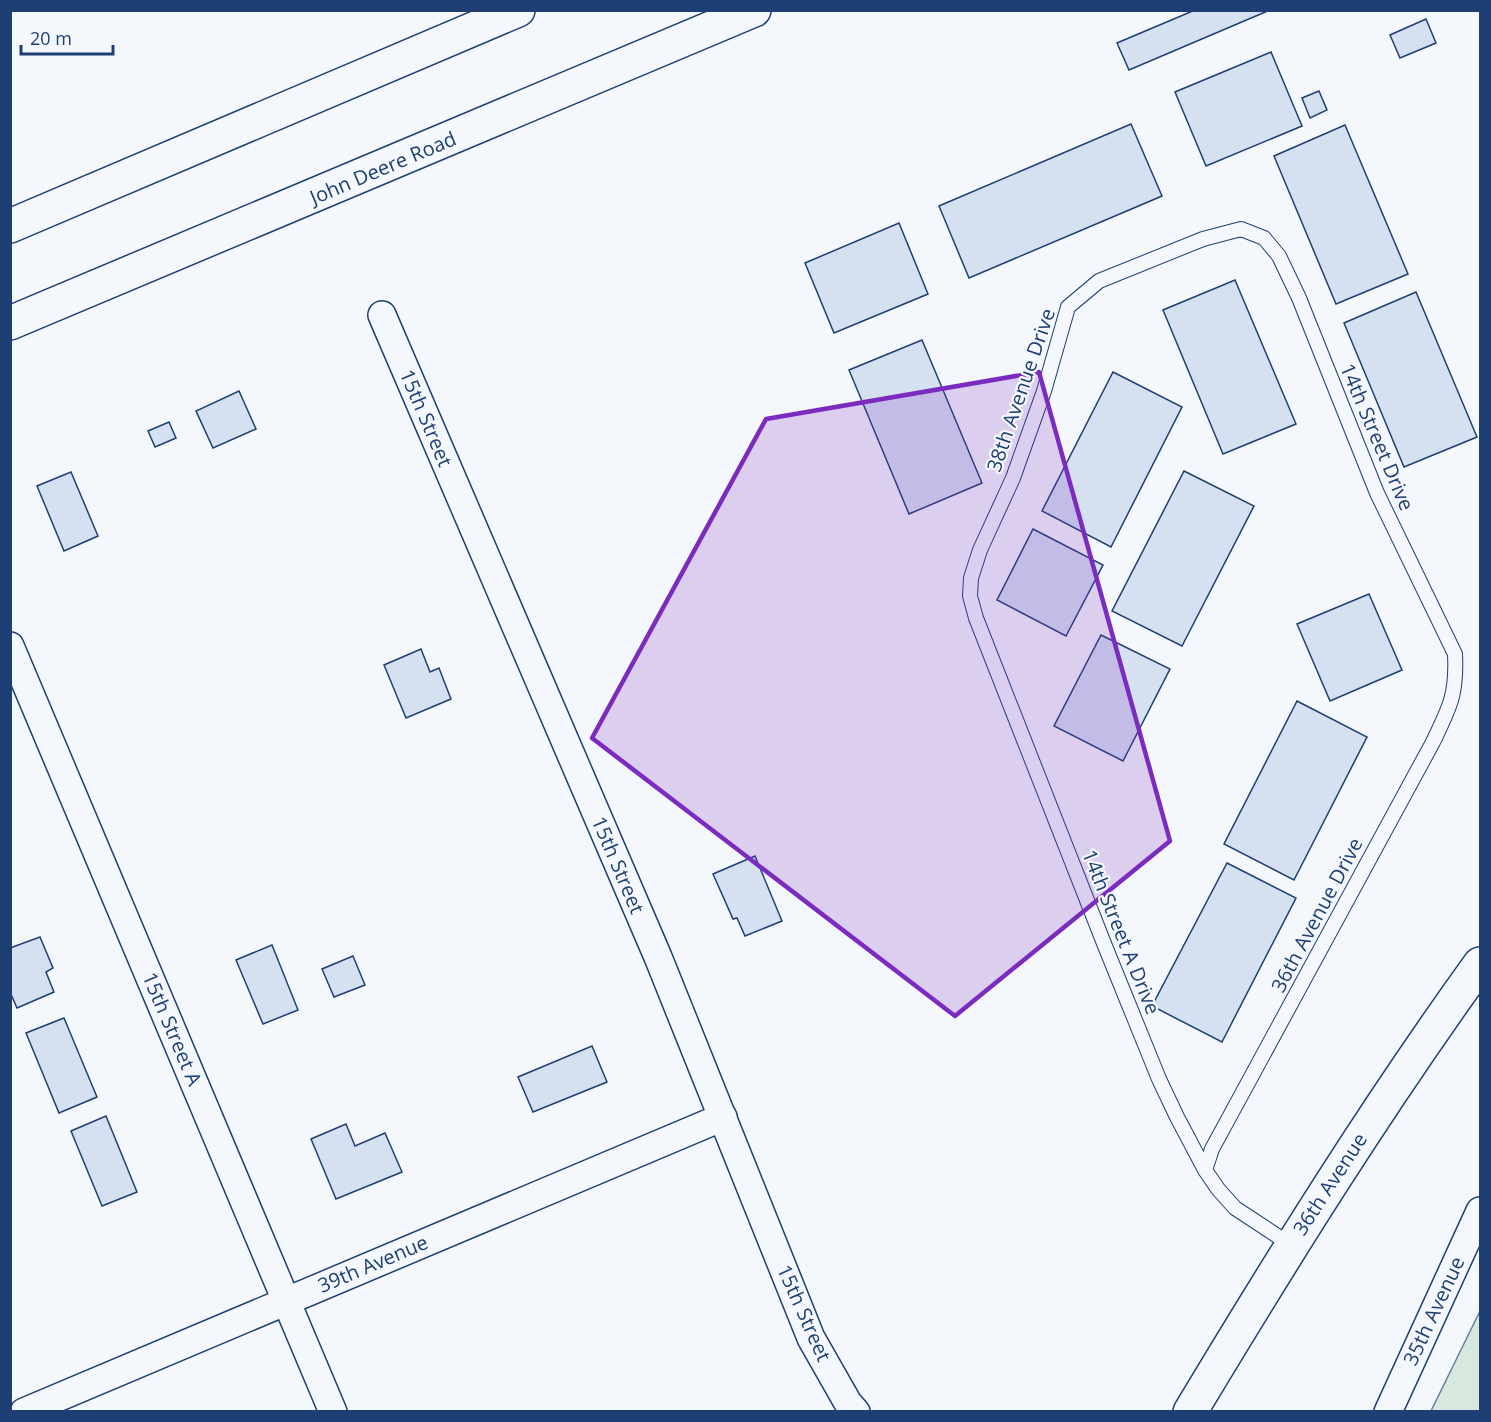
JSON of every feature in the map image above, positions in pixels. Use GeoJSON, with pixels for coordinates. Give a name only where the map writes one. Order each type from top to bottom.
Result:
{"type":"FeatureCollection","features":[{"type":"Feature","properties":{"kind":"main road"},"geometry":{"type":"LineString","coordinates":[[10,226],[518,10]]}},
{"type":"Feature","properties":{"kind":"main road","name":"John Deere Road"},"geometry":{"type":"LineString","coordinates":[[10,323],[754,10]]}},
{"type":"Feature","properties":{"kind":"main road","name":"36th Avenue"},"geometry":{"type":"LineString","coordinates":[[1190,1412],[1291,1245],[1388,1096],[1480,964]]}},
{"type":"Feature","properties":{"kind":"street","name":"15th Street"},"geometry":{"type":"LineString","coordinates":[[382,315],[648,936],[811,1338],[848,1403],[856,1412]]}},
{"type":"Feature","properties":{"kind":"street","name":"15th Street A"},"geometry":{"type":"LineString","coordinates":[[10,646],[333,1412]]}},
{"type":"Feature","properties":{"kind":"street","name":"39th Avenue"},"geometry":{"type":"LineString","coordinates":[[24,1412],[723,1117]]}},
{"type":"Feature","properties":{"kind":"street","name":"35th Avenue"},"geometry":{"type":"LineString","coordinates":[[1388,1412],[1480,1211]]}},
{"type":"Feature","properties":{"kind":"lane","name":"38th Avenue Drive"},"geometry":{"type":"LineString","coordinates":[[970,596],[971,578],[980,550],[1013,478],[1044,391],[1068,307],[1099,281],[1203,239],[1241,229]]}},
{"type":"Feature","properties":{"kind":"lane","name":"14th Street Drive"},"geometry":{"type":"LineString","coordinates":[[1241,229],[1264,238],[1279,256],[1299,298],[1377,493],[1455,654],[1456,677]]}},
{"type":"Feature","properties":{"kind":"lane","name":"14th Street A Drive"},"geometry":{"type":"LineString","coordinates":[[970,596],[976,618],[1159,1079],[1205,1170],[1218,1190],[1235,1208],[1291,1245]]}},
{"type":"Feature","properties":{"kind":"lane","name":"36th Avenue Drive"},"geometry":{"type":"LineString","coordinates":[[1205,1170],[1212,1149],[1433,742],[1451,705],[1456,677]]}},
{"type":"Feature","properties":{"kind":"highlighted area"},"geometry":{"type":"Polygon","coordinates":[[[1039,372],[1170,841],[955,1016],[592,738],[766,419],[1039,372]]]}},
{"type":"Feature","properties":{"kind":"shaded area"},"geometry":{"type":"Polygon","coordinates":[[[1480,1311],[1480,1411],[1431,1411],[1480,1311]]]}},
{"type":"Feature","properties":{"kind":"building"},"geometry":{"type":"Polygon","coordinates":[[[1195,10],[1270,10],[1129,70],[1117,43],[1195,10]]]}},
{"type":"Feature","properties":{"kind":"building"},"geometry":{"type":"Polygon","coordinates":[[[1426,19],[1436,43],[1400,58],[1390,35],[1426,19]]]}},
{"type":"Feature","properties":{"kind":"building"},"geometry":{"type":"Polygon","coordinates":[[[1271,52],[1302,126],[1206,166],[1175,92],[1271,52]]]}},
{"type":"Feature","properties":{"kind":"building"},"geometry":{"type":"Polygon","coordinates":[[[1319,91],[1327,110],[1310,118],[1302,98],[1319,91]]]}},
{"type":"Feature","properties":{"kind":"building"},"geometry":{"type":"Polygon","coordinates":[[[1131,124],[1162,196],[969,278],[939,206],[1131,124]]]}},
{"type":"Feature","properties":{"kind":"building"},"geometry":{"type":"Polygon","coordinates":[[[1345,125],[1408,274],[1336,304],[1274,156],[1345,125]]]}},
{"type":"Feature","properties":{"kind":"building"},"geometry":{"type":"Polygon","coordinates":[[[899,223],[928,294],[834,333],[805,263],[899,223]]]}},
{"type":"Feature","properties":{"kind":"building"},"geometry":{"type":"Polygon","coordinates":[[[1235,280],[1296,424],[1223,454],[1163,310],[1235,280]]]}},
{"type":"Feature","properties":{"kind":"building"},"geometry":{"type":"Polygon","coordinates":[[[1416,292],[1477,437],[1404,467],[1344,323],[1416,292]]]}},
{"type":"Feature","properties":{"kind":"building"},"geometry":{"type":"Polygon","coordinates":[[[922,340],[982,483],[909,514],[849,370],[922,340]]]}},
{"type":"Feature","properties":{"kind":"building"},"geometry":{"type":"Polygon","coordinates":[[[1113,372],[1182,407],[1111,547],[1042,511],[1113,372]]]}},
{"type":"Feature","properties":{"kind":"building"},"geometry":{"type":"Polygon","coordinates":[[[239,391],[256,429],[213,448],[196,411],[239,391]]]}},
{"type":"Feature","properties":{"kind":"building"},"geometry":{"type":"Polygon","coordinates":[[[169,422],[176,438],[155,447],[148,431],[169,422]]]}},
{"type":"Feature","properties":{"kind":"building"},"geometry":{"type":"Polygon","coordinates":[[[1184,471],[1254,506],[1182,646],[1112,611],[1184,471]]]}},
{"type":"Feature","properties":{"kind":"building"},"geometry":{"type":"Polygon","coordinates":[[[71,472],[98,536],[64,551],[37,486],[71,472]]]}},
{"type":"Feature","properties":{"kind":"building"},"geometry":{"type":"Polygon","coordinates":[[[1033,529],[1103,565],[1066,636],[997,600],[1033,529]]]}},
{"type":"Feature","properties":{"kind":"building"},"geometry":{"type":"Polygon","coordinates":[[[1369,594],[1402,670],[1330,701],[1297,624],[1369,594]]]}},
{"type":"Feature","properties":{"kind":"building"},"geometry":{"type":"Polygon","coordinates":[[[1101,635],[1170,669],[1123,761],[1054,726],[1101,635]]]}},
{"type":"Feature","properties":{"kind":"building"},"geometry":{"type":"Polygon","coordinates":[[[421,649],[430,672],[439,668],[451,699],[406,718],[384,665],[421,649]]]}},
{"type":"Feature","properties":{"kind":"building"},"geometry":{"type":"Polygon","coordinates":[[[1297,701],[1367,737],[1294,880],[1224,844],[1297,701]]]}},
{"type":"Feature","properties":{"kind":"building"},"geometry":{"type":"Polygon","coordinates":[[[755,856],[782,921],[745,936],[737,918],[733,919],[713,874],[755,856]]]}},
{"type":"Feature","properties":{"kind":"building"},"geometry":{"type":"Polygon","coordinates":[[[1227,863],[1296,898],[1222,1042],[1152,1006],[1227,863]]]}},
{"type":"Feature","properties":{"kind":"building"},"geometry":{"type":"Polygon","coordinates":[[[40,937],[53,968],[46,972],[54,992],[17,1008],[10,992],[10,948],[40,937]]]}},
{"type":"Feature","properties":{"kind":"building"},"geometry":{"type":"Polygon","coordinates":[[[272,945],[298,1010],[263,1024],[236,960],[272,945]]]}},
{"type":"Feature","properties":{"kind":"building"},"geometry":{"type":"Polygon","coordinates":[[[353,956],[365,985],[334,997],[322,969],[353,956]]]}},
{"type":"Feature","properties":{"kind":"building"},"geometry":{"type":"Polygon","coordinates":[[[64,1018],[97,1097],[59,1113],[26,1033],[64,1018]]]}},
{"type":"Feature","properties":{"kind":"building"},"geometry":{"type":"Polygon","coordinates":[[[592,1046],[607,1082],[533,1112],[518,1077],[592,1046]]]}},
{"type":"Feature","properties":{"kind":"building"},"geometry":{"type":"Polygon","coordinates":[[[106,1116],[137,1192],[102,1206],[71,1131],[106,1116]]]}},
{"type":"Feature","properties":{"kind":"building"},"geometry":{"type":"Polygon","coordinates":[[[346,1124],[355,1146],[385,1133],[402,1172],[336,1199],[311,1139],[346,1124]]]}}]}
